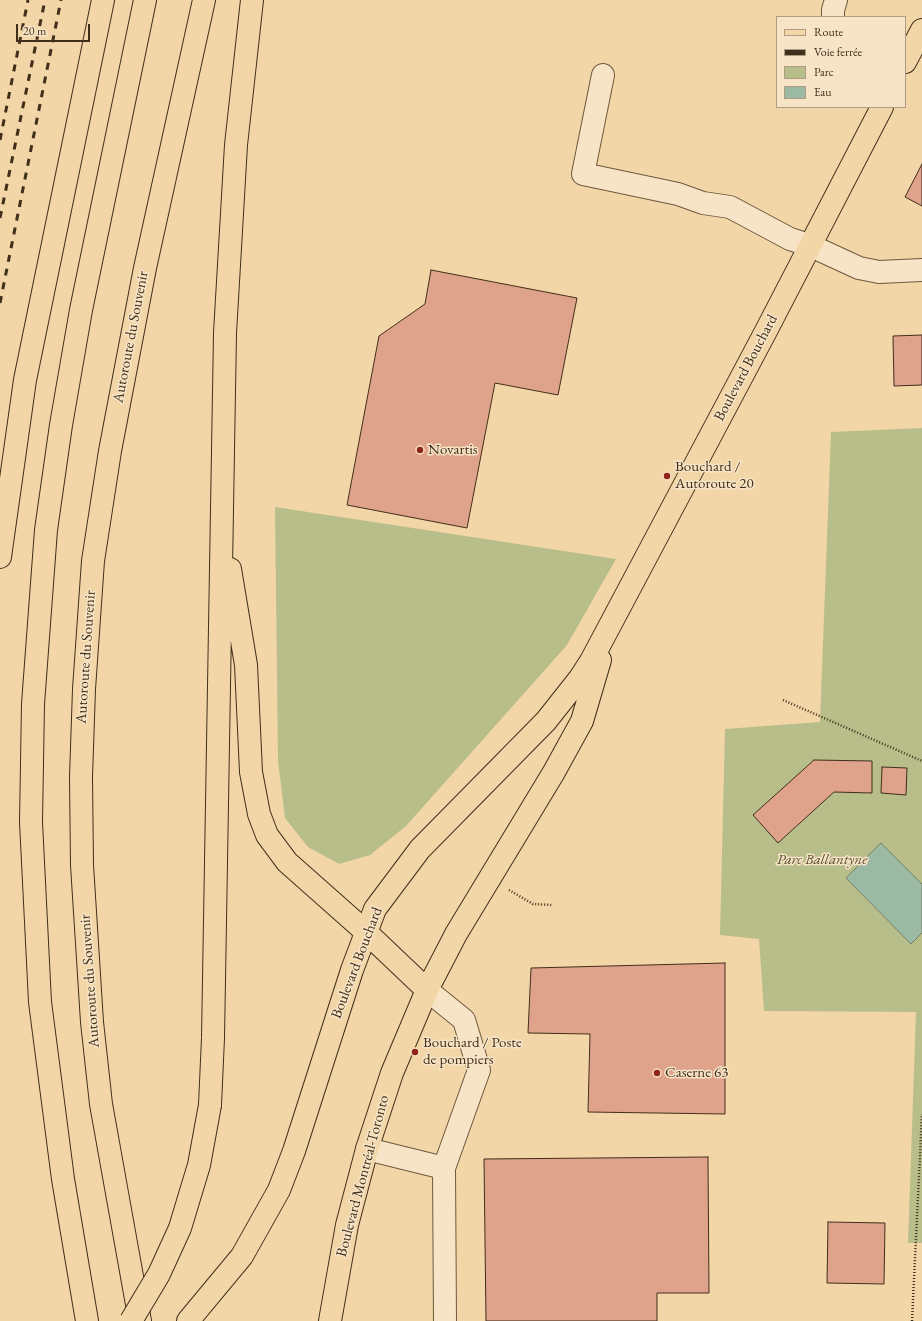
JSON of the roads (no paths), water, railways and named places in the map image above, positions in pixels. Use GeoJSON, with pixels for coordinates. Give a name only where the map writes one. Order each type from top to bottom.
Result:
{"type":"FeatureCollection","features":[{"type":"Feature","properties":{"kind":"main road"},"geometry":{"type":"LineString","coordinates":[[0,557],[13,459],[28,366],[103,0]]}},
{"type":"Feature","properties":{"kind":"main road"},"geometry":{"type":"LineString","coordinates":[[87,1321],[63,1179],[40,1002],[31,822],[33,704],[46,530],[60,426],[78,325],[145,0]]}},
{"type":"Feature","properties":{"kind":"main road","name":"Autoroute du Souvenir"},"geometry":{"type":"LineString","coordinates":[[138,1320],[101,1104],[92,1022],[82,865],[81,777],[84,689],[94,555],[110,451],[145,268],[204,0]]}},
{"type":"Feature","properties":{"kind":"main road"},"geometry":{"type":"LineString","coordinates":[[138,1320],[180,1228],[199,1165],[210,1104],[213,1038],[225,333],[232,197],[241,87],[252,0]]}},
{"type":"Feature","properties":{"kind":"main road"},"geometry":{"type":"LineString","coordinates":[[906,60],[922,30]]}},
{"type":"Feature","properties":{"kind":"main road","name":"Boulevard Bouchard"},"geometry":{"type":"LineString","coordinates":[[188,1321],[205,1303],[242,1256],[279,1190],[294,1150],[342,1001],[375,909],[410,861],[546,721],[580,678],[609,628],[881,108]]}},
{"type":"Feature","properties":{"kind":"main road"},"geometry":{"type":"LineString","coordinates":[[222,517],[246,665],[251,772],[259,814],[267,835],[287,862],[366,932],[427,990]]}},
{"type":"Feature","properties":{"kind":"main road","name":"Boulevard Bouchard"},"geometry":{"type":"LineString","coordinates":[[427,990],[473,905],[554,772],[582,721],[609,628]]}},
{"type":"Feature","properties":{"kind":"main road","name":"Boulevard Montréal-Toronto"},"geometry":{"type":"LineString","coordinates":[[330,1321],[347,1225],[367,1149],[392,1073],[427,990]]}},
{"type":"Feature","properties":{"kind":"street"},"geometry":{"type":"LineString","coordinates":[[833,16],[836,0]]}},
{"type":"Feature","properties":{"kind":"street"},"geometry":{"type":"LineString","coordinates":[[603,75],[583,174],[678,194],[703,203],[730,207],[790,239],[843,262],[870,271],[922,270]]}},
{"type":"Feature","properties":{"kind":"street"},"geometry":{"type":"LineString","coordinates":[[427,990],[464,1020],[479,1070],[444,1168],[445,1321]]}},
{"type":"Feature","properties":{"kind":"street"},"geometry":{"type":"LineString","coordinates":[[367,1149],[444,1168]]}},
{"type":"Feature","properties":{"kind":"water"},"geometry":{"type":"Polygon","coordinates":[[[881,843],[922,884],[922,933],[911,944],[846,878],[881,843]]]}},
{"type":"Feature","properties":{"kind":"railway"},"geometry":{"type":"LineString","coordinates":[[0,140],[28,0]]}},
{"type":"Feature","properties":{"kind":"railway"},"geometry":{"type":"LineString","coordinates":[[0,218],[45,0]]}},
{"type":"Feature","properties":{"kind":"railway"},"geometry":{"type":"LineString","coordinates":[[0,303],[61,0]]}},
{"type":"Feature","properties":{"kind":"place","name":"Novartis"},"geometry":{"type":"Point","coordinates":[420,450]}},
{"type":"Feature","properties":{"kind":"place","name":"Bouchard / Autoroute 20"},"geometry":{"type":"Point","coordinates":[667,476]}},
{"type":"Feature","properties":{"kind":"place","name":"Bouchard / Poste de pompiers"},"geometry":{"type":"Point","coordinates":[415,1052]}},
{"type":"Feature","properties":{"kind":"place","name":"Caserne 63"},"geometry":{"type":"Point","coordinates":[657,1073]}},
{"type":"Feature","properties":{"kind":"park label","name":"Parc Ballantyne"},"geometry":{"type":"Point","coordinates":[822,860]}}]}
